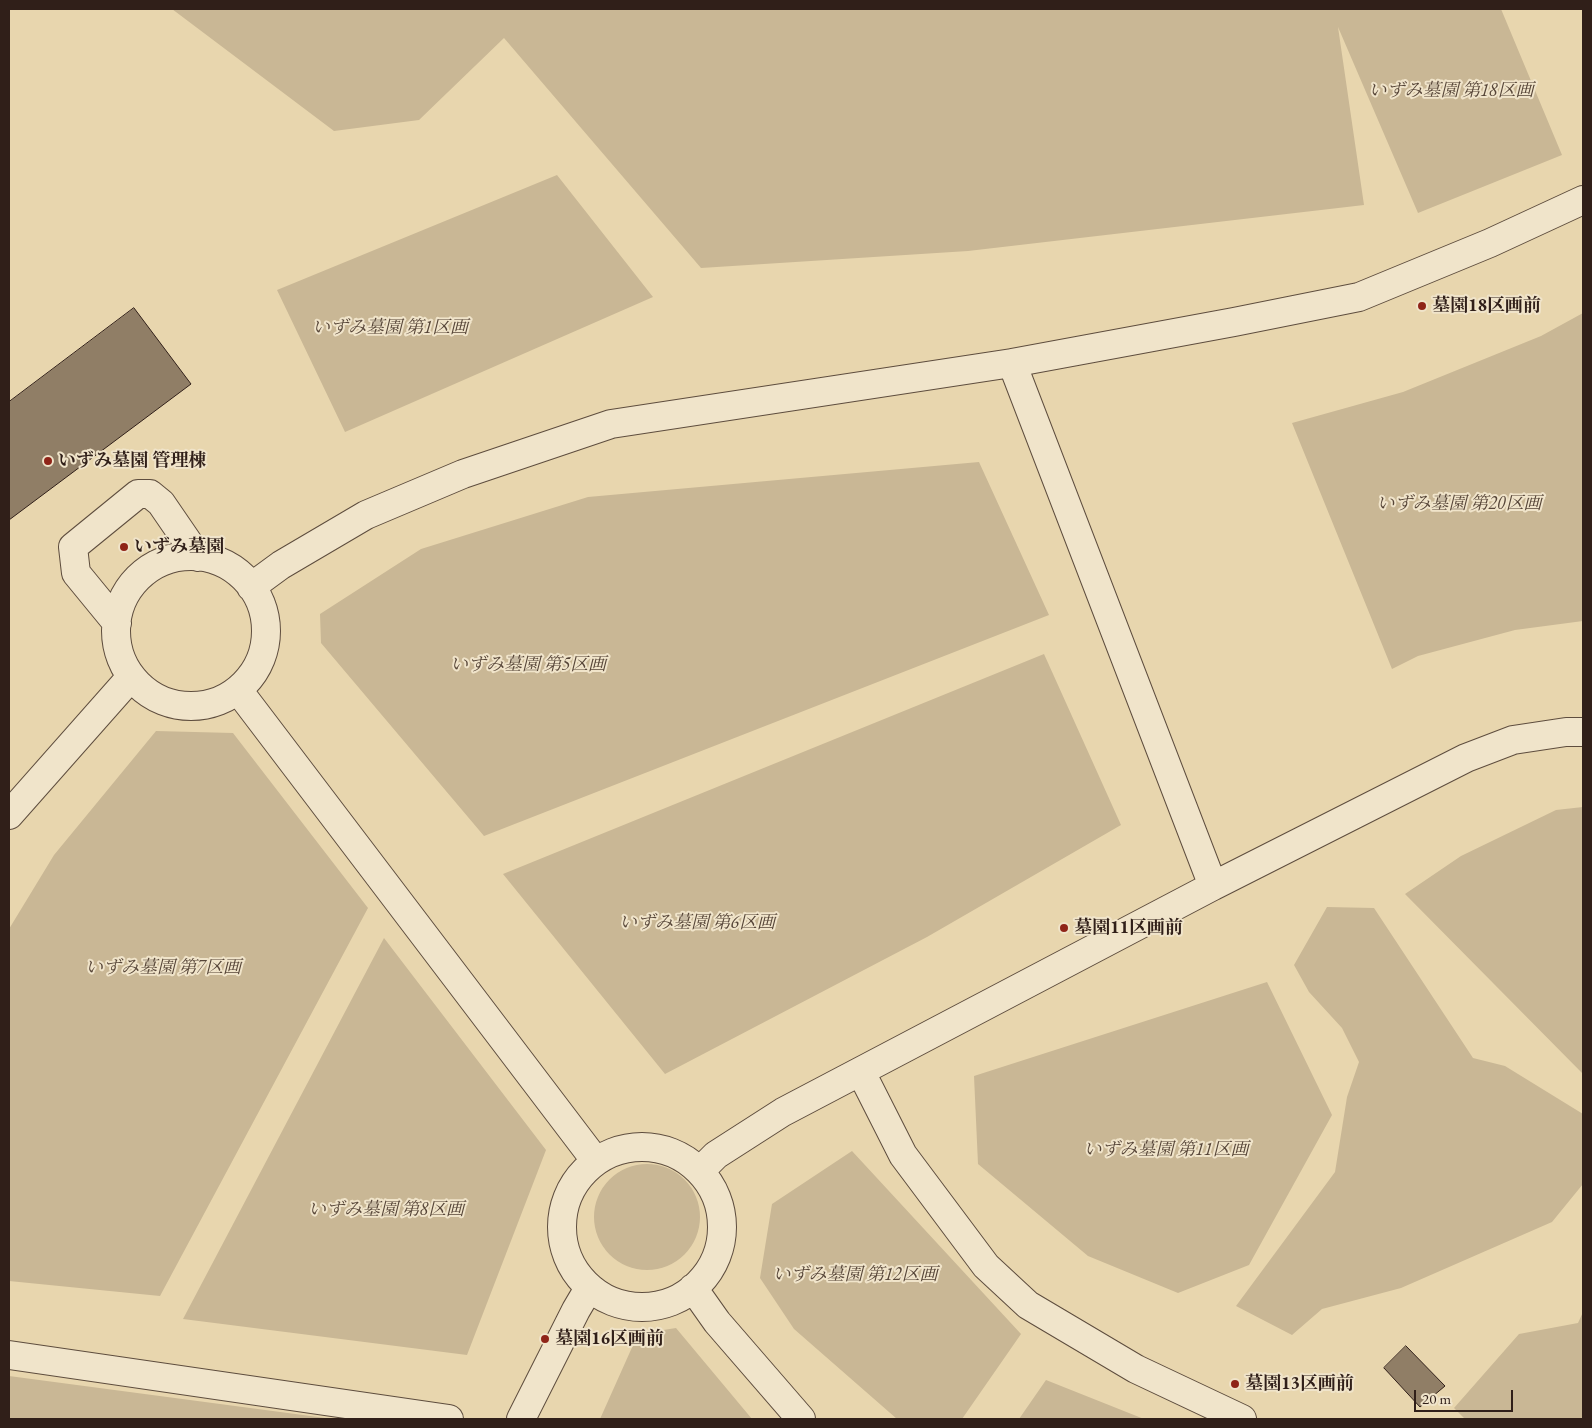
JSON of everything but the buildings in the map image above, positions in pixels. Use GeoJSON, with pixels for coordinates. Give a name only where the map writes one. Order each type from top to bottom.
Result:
{"type":"FeatureCollection","features":[{"type":"Feature","properties":{"kind":"street"},"geometry":{"type":"LineString","coordinates":[[251,587],[280,565],[366,515],[463,474],[611,424],[1012,363],[1359,297],[1490,243],[1583,200]]}},
{"type":"Feature","properties":{"kind":"street"},"geometry":{"type":"LineString","coordinates":[[1012,363],[1213,886]]}},
{"type":"Feature","properties":{"kind":"street"},"geometry":{"type":"LineString","coordinates":[[117,623],[76,573],[73,547],[138,494],[150,494],[161,503],[198,557]]}},
{"type":"Feature","properties":{"kind":"street"},"geometry":{"type":"LineString","coordinates":[[190,556],[198,557],[213,559],[234,570],[251,587],[262,607],[266,630],[263,652],[253,673],[238,690],[217,702],[194,706],[170,704],[148,693],[131,677],[120,656],[116,632],[119,609],[129,588],[146,571],[167,560],[190,556]]}},
{"type":"Feature","properties":{"kind":"street"},"geometry":{"type":"LineString","coordinates":[[9,815],[131,677]]}},
{"type":"Feature","properties":{"kind":"street"},"geometry":{"type":"LineString","coordinates":[[238,690],[595,1160]]}},
{"type":"Feature","properties":{"kind":"street"},"geometry":{"type":"LineString","coordinates":[[700,1171],[716,1155],[784,1112],[1213,886],[1466,758],[1513,740],[1566,732],[1583,732]]}},
{"type":"Feature","properties":{"kind":"street"},"geometry":{"type":"LineString","coordinates":[[861,1072],[903,1155],[986,1266],[1028,1305],[1136,1369],[1242,1419]]}},
{"type":"Feature","properties":{"kind":"street"},"geometry":{"type":"LineString","coordinates":[[638,1146],[661,1148],[682,1157],[700,1171],[712,1188],[720,1208],[722,1228],[719,1248],[711,1268],[693,1288],[680,1298],[656,1306],[633,1307],[610,1300],[589,1288],[574,1269],[564,1247],[561,1223],[566,1199],[578,1177],[595,1160],[616,1150],[638,1146]]}},
{"type":"Feature","properties":{"kind":"street"},"geometry":{"type":"LineString","coordinates":[[521,1419],[589,1288]]}},
{"type":"Feature","properties":{"kind":"street"},"geometry":{"type":"LineString","coordinates":[[693,1288],[716,1322],[800,1419]]}},
{"type":"Feature","properties":{"kind":"street"},"geometry":{"type":"LineString","coordinates":[[9,1355],[449,1419]]}},
{"type":"Feature","properties":{"kind":"green space","name":"いずみ墓園 第18区画"},"geometry":{"type":"Polygon","coordinates":[[[172,9],[1501,9],[1562,155],[1418,213],[1338,27],[1364,205],[968,251],[701,268],[504,38],[419,120],[334,131],[172,9]]]}},
{"type":"Feature","properties":{"kind":"green space","name":"いずみ墓園 第1区画"},"geometry":{"type":"Polygon","coordinates":[[[557,175],[653,297],[345,432],[277,290],[557,175]]]}},
{"type":"Feature","properties":{"kind":"green space","name":"いずみ墓園 第20区画"},"geometry":{"type":"Polygon","coordinates":[[[1583,313],[1583,621],[1515,630],[1418,656],[1392,669],[1292,423],[1403,392],[1541,336],[1583,313]]]}},
{"type":"Feature","properties":{"kind":"green space","name":"いずみ墓園 第5区画"},"geometry":{"type":"Polygon","coordinates":[[[979,462],[1049,615],[484,836],[321,643],[320,614],[421,549],[588,497],[979,462]]]}},
{"type":"Feature","properties":{"kind":"green space","name":"いずみ墓園 第6区画"},"geometry":{"type":"Polygon","coordinates":[[[1044,654],[1121,825],[927,937],[665,1074],[503,874],[1044,654]]]}},
{"type":"Feature","properties":{"kind":"green space","name":"いずみ墓園 第7区画"},"geometry":{"type":"Polygon","coordinates":[[[156,731],[233,733],[368,908],[160,1296],[9,1281],[9,929],[54,855],[156,731]]]}},
{"type":"Feature","properties":{"kind":"green space"},"geometry":{"type":"Polygon","coordinates":[[[1583,807],[1583,1074],[1405,894],[1461,856],[1556,810],[1583,807]]]}},
{"type":"Feature","properties":{"kind":"green space"},"geometry":{"type":"Polygon","coordinates":[[[1327,907],[1374,908],[1473,1058],[1505,1066],[1583,1114],[1583,1184],[1552,1222],[1401,1288],[1322,1309],[1292,1335],[1236,1306],[1335,1172],[1347,1097],[1359,1062],[1342,1028],[1309,992],[1294,965],[1327,907]]]}},
{"type":"Feature","properties":{"kind":"green space","name":"いずみ墓園 第8区画"},"geometry":{"type":"Polygon","coordinates":[[[384,938],[546,1150],[467,1355],[183,1319],[384,938]]]}},
{"type":"Feature","properties":{"kind":"green space","name":"いずみ墓園 第11区画"},"geometry":{"type":"Polygon","coordinates":[[[1267,982],[1332,1115],[1249,1265],[1178,1293],[1088,1256],[978,1164],[974,1076],[1267,982]]]}},
{"type":"Feature","properties":{"kind":"green space","name":"いずみ墓園 第12区画"},"geometry":{"type":"Polygon","coordinates":[[[852,1151],[1021,1334],[962,1419],[897,1419],[794,1329],[760,1278],[772,1204],[852,1151]]]}},
{"type":"Feature","properties":{"kind":"green space"},"geometry":{"type":"Polygon","coordinates":[[[647,1164],[667,1168],[684,1180],[696,1197],[700,1217],[696,1237],[684,1254],[667,1266],[647,1270],[627,1266],[610,1254],[598,1237],[594,1217],[598,1197],[610,1180],[627,1168],[647,1164]]]}},
{"type":"Feature","properties":{"kind":"green space"},"geometry":{"type":"Polygon","coordinates":[[[1583,1312],[1583,1419],[1465,1419],[1454,1408],[1519,1334],[1578,1323],[1583,1312]]]}},
{"type":"Feature","properties":{"kind":"green space"},"geometry":{"type":"Polygon","coordinates":[[[676,1328],[752,1419],[600,1419],[638,1334],[676,1328]]]}},
{"type":"Feature","properties":{"kind":"green space"},"geometry":{"type":"Polygon","coordinates":[[[9,1376],[333,1419],[9,1419],[9,1376]]]}},
{"type":"Feature","properties":{"kind":"green space"},"geometry":{"type":"Polygon","coordinates":[[[1046,1380],[1144,1419],[1019,1419],[1046,1380]]]}},
{"type":"Feature","properties":{"kind":"place","name":"墓園18区画前"},"geometry":{"type":"Point","coordinates":[1422,306]}},
{"type":"Feature","properties":{"kind":"place","name":"いずみ墓園 管理棟"},"geometry":{"type":"Point","coordinates":[48,461]}},
{"type":"Feature","properties":{"kind":"place","name":"いずみ墓園"},"geometry":{"type":"Point","coordinates":[124,547]}},
{"type":"Feature","properties":{"kind":"place","name":"墓園11区画前"},"geometry":{"type":"Point","coordinates":[1064,928]}},
{"type":"Feature","properties":{"kind":"place","name":"墓園16区画前"},"geometry":{"type":"Point","coordinates":[545,1339]}},
{"type":"Feature","properties":{"kind":"place","name":"墓園13区画前"},"geometry":{"type":"Point","coordinates":[1235,1384]}}]}
